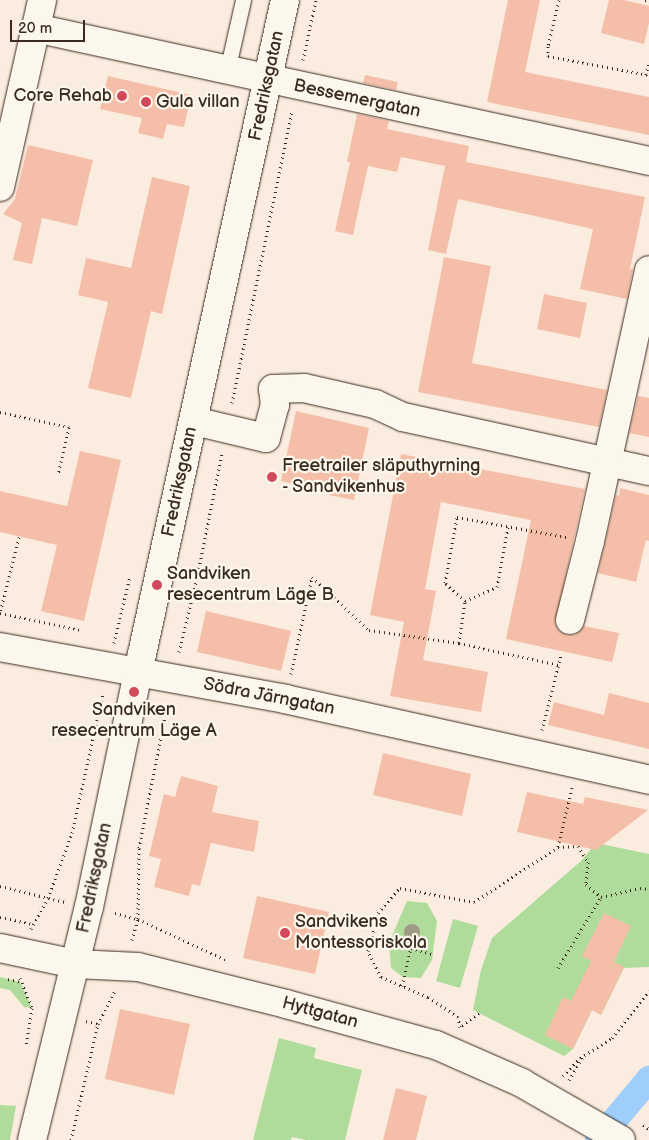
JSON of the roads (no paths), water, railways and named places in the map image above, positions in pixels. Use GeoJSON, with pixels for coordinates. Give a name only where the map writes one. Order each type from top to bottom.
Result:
{"type":"FeatureCollection","features":[{"type":"Feature","properties":{"kind":"street"},"geometry":{"type":"LineString","coordinates":[[0,187],[42,0]]}},
{"type":"Feature","properties":{"kind":"street","name":"Fredriksgatan"},"geometry":{"type":"LineString","coordinates":[[32,1140],[76,964],[285,0]]}},
{"type":"Feature","properties":{"kind":"street","name":"Bessemergatan"},"geometry":{"type":"LineString","coordinates":[[35,28],[649,161]]}},
{"type":"Feature","properties":{"kind":"street"},"geometry":{"type":"LineString","coordinates":[[570,620],[590,541],[649,270]]}},
{"type":"Feature","properties":{"kind":"street"},"geometry":{"type":"LineString","coordinates":[[194,421],[266,438],[275,405],[273,389],[304,388],[375,404],[403,416],[649,471]]}},
{"type":"Feature","properties":{"kind":"street","name":"Södra Järngatan"},"geometry":{"type":"LineString","coordinates":[[0,647],[286,699],[536,753],[649,780]]}},
{"type":"Feature","properties":{"kind":"street","name":"Hyttgatan"},"geometry":{"type":"LineString","coordinates":[[10,950],[76,964],[138,967],[286,1004],[436,1045],[522,1083],[621,1140]]}},
{"type":"Feature","properties":{"kind":"street","name":"Fredriksgatan"},"geometry":{"type":"LineString","coordinates":[[45,1140],[69,1015],[76,964]]}},
{"type":"Feature","properties":{"kind":"lane"},"geometry":{"type":"LineString","coordinates":[[227,71],[243,0]]}},
{"type":"Feature","properties":{"kind":"waterway"},"geometry":{"type":"LineString","coordinates":[[598,1140],[649,1079]]}},
{"type":"Feature","properties":{"kind":"place","name":"Core Rehab"},"geometry":{"type":"Point","coordinates":[122,96]}},
{"type":"Feature","properties":{"kind":"place","name":"Gula villan"},"geometry":{"type":"Point","coordinates":[146,102]}},
{"type":"Feature","properties":{"kind":"place","name":"Freetrailer släputhyrning - Sandvikenhus"},"geometry":{"type":"Point","coordinates":[272,477]}},
{"type":"Feature","properties":{"kind":"place","name":"Sandviken resecentrum Läge B"},"geometry":{"type":"Point","coordinates":[157,585]}},
{"type":"Feature","properties":{"kind":"place","name":"Sandviken resecentrum Läge A"},"geometry":{"type":"Point","coordinates":[134,692]}},
{"type":"Feature","properties":{"kind":"place","name":"Sandvikens Montessoriskola"},"geometry":{"type":"Point","coordinates":[285,933]}}]}
